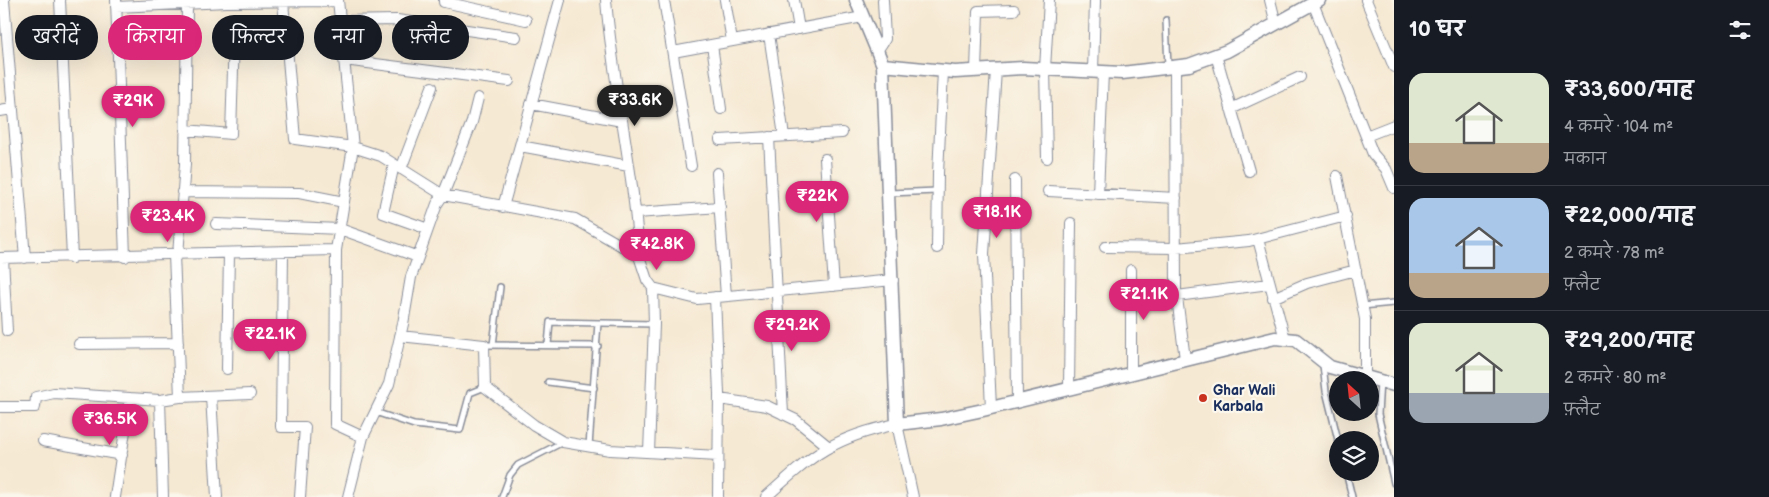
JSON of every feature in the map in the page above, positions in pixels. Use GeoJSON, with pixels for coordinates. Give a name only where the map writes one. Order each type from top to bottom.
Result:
{"type":"FeatureCollection","features":[{"type":"Feature","properties":{"kind":"street"},"geometry":{"type":"LineString","coordinates":[[4,0],[25,258]]}},
{"type":"Feature","properties":{"kind":"street"},"geometry":{"type":"LineString","coordinates":[[60,0],[72,258]]}},
{"type":"Feature","properties":{"kind":"street"},"geometry":{"type":"LineString","coordinates":[[444,0],[444,2],[526,20]]}},
{"type":"Feature","properties":{"kind":"street"},"geometry":{"type":"LineString","coordinates":[[503,207],[560,0]]}},
{"type":"Feature","properties":{"kind":"street"},"geometry":{"type":"LineString","coordinates":[[606,0],[636,213],[639,256],[647,280],[653,288],[654,324],[649,452]]}},
{"type":"Feature","properties":{"kind":"street"},"geometry":{"type":"LineString","coordinates":[[664,0],[691,166]]}},
{"type":"Feature","properties":{"kind":"street"},"geometry":{"type":"LineString","coordinates":[[725,0],[732,41]]}},
{"type":"Feature","properties":{"kind":"street"},"geometry":{"type":"LineString","coordinates":[[794,0],[799,29]]}},
{"type":"Feature","properties":{"kind":"street"},"geometry":{"type":"LineString","coordinates":[[856,0],[882,65],[893,280],[897,424],[914,497]]}},
{"type":"Feature","properties":{"kind":"street"},"geometry":{"type":"LineString","coordinates":[[877,51],[885,39],[883,0]]}},
{"type":"Feature","properties":{"kind":"street"},"geometry":{"type":"LineString","coordinates":[[1047,158],[1045,69],[1048,0]]}},
{"type":"Feature","properties":{"kind":"street"},"geometry":{"type":"LineString","coordinates":[[1095,0],[1098,72],[1098,194]]}},
{"type":"Feature","properties":{"kind":"street"},"geometry":{"type":"LineString","coordinates":[[1270,0],[1276,24]]}},
{"type":"Feature","properties":{"kind":"street"},"geometry":{"type":"LineString","coordinates":[[1366,0],[1394,67]]}},
{"type":"Feature","properties":{"kind":"street"},"geometry":{"type":"LineString","coordinates":[[124,257],[116,4],[186,4],[208,1],[338,1],[339,15]]}},
{"type":"Feature","properties":{"kind":"street"},"geometry":{"type":"LineString","coordinates":[[283,2],[295,139],[353,147],[381,156],[443,195],[575,219],[639,256]]}},
{"type":"Feature","properties":{"kind":"street"},"geometry":{"type":"LineString","coordinates":[[882,65],[943,71],[1045,69],[1122,73],[1189,66],[1216,55],[1316,2],[1373,154],[1386,169],[1394,188]]}},
{"type":"Feature","properties":{"kind":"street"},"geometry":{"type":"LineString","coordinates":[[180,396],[176,255],[185,130],[186,4]]}},
{"type":"Feature","properties":{"kind":"street"},"geometry":{"type":"LineString","coordinates":[[976,71],[978,11],[1014,10]]}},
{"type":"Feature","properties":{"kind":"street"},"geometry":{"type":"LineString","coordinates":[[673,52],[863,17]]}},
{"type":"Feature","properties":{"kind":"street"},"geometry":{"type":"LineString","coordinates":[[382,20],[397,20],[516,37]]}},
{"type":"Feature","properties":{"kind":"street"},"geometry":{"type":"LineString","coordinates":[[769,34],[784,136]]}},
{"type":"Feature","properties":{"kind":"street"},"geometry":{"type":"LineString","coordinates":[[712,45],[721,108]]}},
{"type":"Feature","properties":{"kind":"street"},"geometry":{"type":"LineString","coordinates":[[1216,55],[1249,172]]}},
{"type":"Feature","properties":{"kind":"street"},"geometry":{"type":"LineString","coordinates":[[185,130],[231,134],[233,60]]}},
{"type":"Feature","properties":{"kind":"street"},"geometry":{"type":"LineString","coordinates":[[363,437],[335,424],[336,250],[353,147],[344,60],[509,82]]}},
{"type":"Feature","properties":{"kind":"street"},"geometry":{"type":"LineString","coordinates":[[1172,67],[1176,198],[1176,296],[1185,359]]}},
{"type":"Feature","properties":{"kind":"street"},"geometry":{"type":"LineString","coordinates":[[991,408],[984,254],[996,70]]}},
{"type":"Feature","properties":{"kind":"street"},"geometry":{"type":"LineString","coordinates":[[937,248],[937,191],[943,71]]}},
{"type":"Feature","properties":{"kind":"street"},"geometry":{"type":"LineString","coordinates":[[1231,110],[1300,77]]}},
{"type":"Feature","properties":{"kind":"street"},"geometry":{"type":"LineString","coordinates":[[428,228],[383,212],[398,167],[432,88]]}},
{"type":"Feature","properties":{"kind":"street"},"geometry":{"type":"LineString","coordinates":[[348,497],[363,437],[389,384],[411,277],[437,204],[443,195],[472,122],[478,98]]}},
{"type":"Feature","properties":{"kind":"street"},"geometry":{"type":"LineString","coordinates":[[531,104],[622,121]]}},
{"type":"Feature","properties":{"kind":"street"},"geometry":{"type":"LineString","coordinates":[[0,111],[12,109]]}},
{"type":"Feature","properties":{"kind":"street"},"geometry":{"type":"LineString","coordinates":[[1366,136],[1394,125]]}},
{"type":"Feature","properties":{"kind":"street"},"geometry":{"type":"LineString","coordinates":[[720,140],[842,132]]}},
{"type":"Feature","properties":{"kind":"street"},"geometry":{"type":"LineString","coordinates":[[769,137],[783,414]]}},
{"type":"Feature","properties":{"kind":"street"},"geometry":{"type":"LineString","coordinates":[[520,146],[628,166]]}},
{"type":"Feature","properties":{"kind":"street"},"geometry":{"type":"LineString","coordinates":[[825,159],[834,286]]}},
{"type":"Feature","properties":{"kind":"street"},"geometry":{"type":"LineString","coordinates":[[717,173],[726,296]]}},
{"type":"Feature","properties":{"kind":"street"},"geometry":{"type":"LineString","coordinates":[[1337,176],[1365,319],[1365,371]]}},
{"type":"Feature","properties":{"kind":"street"},"geometry":{"type":"LineString","coordinates":[[1015,180],[1017,402]]}},
{"type":"Feature","properties":{"kind":"street"},"geometry":{"type":"LineString","coordinates":[[1048,191],[1176,198]]}},
{"type":"Feature","properties":{"kind":"street"},"geometry":{"type":"LineString","coordinates":[[182,192],[299,194],[344,202]]}},
{"type":"Feature","properties":{"kind":"street"},"geometry":{"type":"LineString","coordinates":[[636,213],[720,207]]}},
{"type":"Feature","properties":{"kind":"street"},"geometry":{"type":"LineString","coordinates":[[1105,247],[1176,248],[1258,238],[1346,216]]}},
{"type":"Feature","properties":{"kind":"street"},"geometry":{"type":"LineString","coordinates":[[1069,388],[1070,223]]}},
{"type":"Feature","properties":{"kind":"street"},"geometry":{"type":"LineString","coordinates":[[216,224],[340,229],[418,257]]}},
{"type":"Feature","properties":{"kind":"street"},"geometry":{"type":"LineString","coordinates":[[1258,238],[1285,339]]}},
{"type":"Feature","properties":{"kind":"street"},"geometry":{"type":"LineString","coordinates":[[7,331],[3,304],[2,258],[124,257],[336,250]]}},
{"type":"Feature","properties":{"kind":"street"},"geometry":{"type":"LineString","coordinates":[[283,252],[282,427],[304,427],[300,497]]}},
{"type":"Feature","properties":{"kind":"street"},"geometry":{"type":"LineString","coordinates":[[227,369],[229,253]]}},
{"type":"Feature","properties":{"kind":"street"},"geometry":{"type":"LineString","coordinates":[[1131,372],[1132,270]]}},
{"type":"Feature","properties":{"kind":"street"},"geometry":{"type":"LineString","coordinates":[[1273,298],[1307,283],[1356,270]]}},
{"type":"Feature","properties":{"kind":"street"},"geometry":{"type":"LineString","coordinates":[[653,288],[697,299],[893,280]]}},
{"type":"Feature","properties":{"kind":"street"},"geometry":{"type":"LineString","coordinates":[[1176,296],[1269,284]]}},
{"type":"Feature","properties":{"kind":"street"},"geometry":{"type":"LineString","coordinates":[[715,297],[719,399],[718,497]]}},
{"type":"Feature","properties":{"kind":"street"},"geometry":{"type":"LineString","coordinates":[[400,336],[488,345],[485,387],[534,425],[563,442],[649,452],[718,456]]}},
{"type":"Feature","properties":{"kind":"street"},"geometry":{"type":"LineString","coordinates":[[766,497],[804,462],[829,447],[864,431],[897,424],[941,419],[991,408],[1275,338],[1296,340],[1330,367],[1344,371]]}},
{"type":"Feature","properties":{"kind":"street"},"geometry":{"type":"LineString","coordinates":[[79,344],[178,343]]}},
{"type":"Feature","properties":{"kind":"street"},"geometry":{"type":"LineString","coordinates":[[1380,381],[1394,384]]}},
{"type":"Feature","properties":{"kind":"street"},"geometry":{"type":"LineString","coordinates":[[0,407],[35,407],[36,397],[54,393],[160,400],[180,396],[250,394]]}},
{"type":"Feature","properties":{"kind":"street"},"geometry":{"type":"LineString","coordinates":[[211,396],[217,497]]}},
{"type":"Feature","properties":{"kind":"street"},"geometry":{"type":"LineString","coordinates":[[115,497],[130,398]]}},
{"type":"Feature","properties":{"kind":"street"},"geometry":{"type":"LineString","coordinates":[[719,399],[767,406],[796,420],[829,447]]}},
{"type":"Feature","properties":{"kind":"street"},"geometry":{"type":"LineString","coordinates":[[160,400],[163,497]]}},
{"type":"Feature","properties":{"kind":"street"},"geometry":{"type":"LineString","coordinates":[[44,441],[122,456]]}},
{"type":"Feature","properties":{"kind":"lane"},"geometry":{"type":"LineString","coordinates":[[1166,20],[1172,67]]}},
{"type":"Feature","properties":{"kind":"lane"},"geometry":{"type":"LineString","coordinates":[[889,193],[937,191]]}},
{"type":"Feature","properties":{"kind":"lane"},"geometry":{"type":"LineString","coordinates":[[500,286],[488,345],[598,346]]}},
{"type":"Feature","properties":{"kind":"lane"},"geometry":{"type":"LineString","coordinates":[[1362,306],[1394,303]]}},
{"type":"Feature","properties":{"kind":"lane"},"geometry":{"type":"LineString","coordinates":[[548,346],[550,322],[654,324]]}},
{"type":"Feature","properties":{"kind":"lane"},"geometry":{"type":"LineString","coordinates":[[589,446],[598,346],[598,323]]}},
{"type":"Feature","properties":{"kind":"lane"},"geometry":{"type":"LineString","coordinates":[[1323,361],[1326,391],[1336,431]]}},
{"type":"Feature","properties":{"kind":"lane"},"geometry":{"type":"LineString","coordinates":[[1380,381],[1378,414],[1394,483]]}},
{"type":"Feature","properties":{"kind":"lane"},"geometry":{"type":"LineString","coordinates":[[548,382],[594,388]]}},
{"type":"Feature","properties":{"kind":"lane"},"geometry":{"type":"LineString","coordinates":[[375,412],[414,425],[460,430],[470,393],[485,387]]}},
{"type":"Feature","properties":{"kind":"lane"},"geometry":{"type":"LineString","coordinates":[[502,497],[510,475],[518,465],[563,442]]}},
{"type":"Feature","properties":{"kind":"lane"},"geometry":{"type":"LineString","coordinates":[[1348,481],[1352,497]]}},
{"type":"Feature","properties":{"kind":"place","name":"Ghar Wali Karbala"},"geometry":{"type":"Point","coordinates":[1203,398]}}]}
